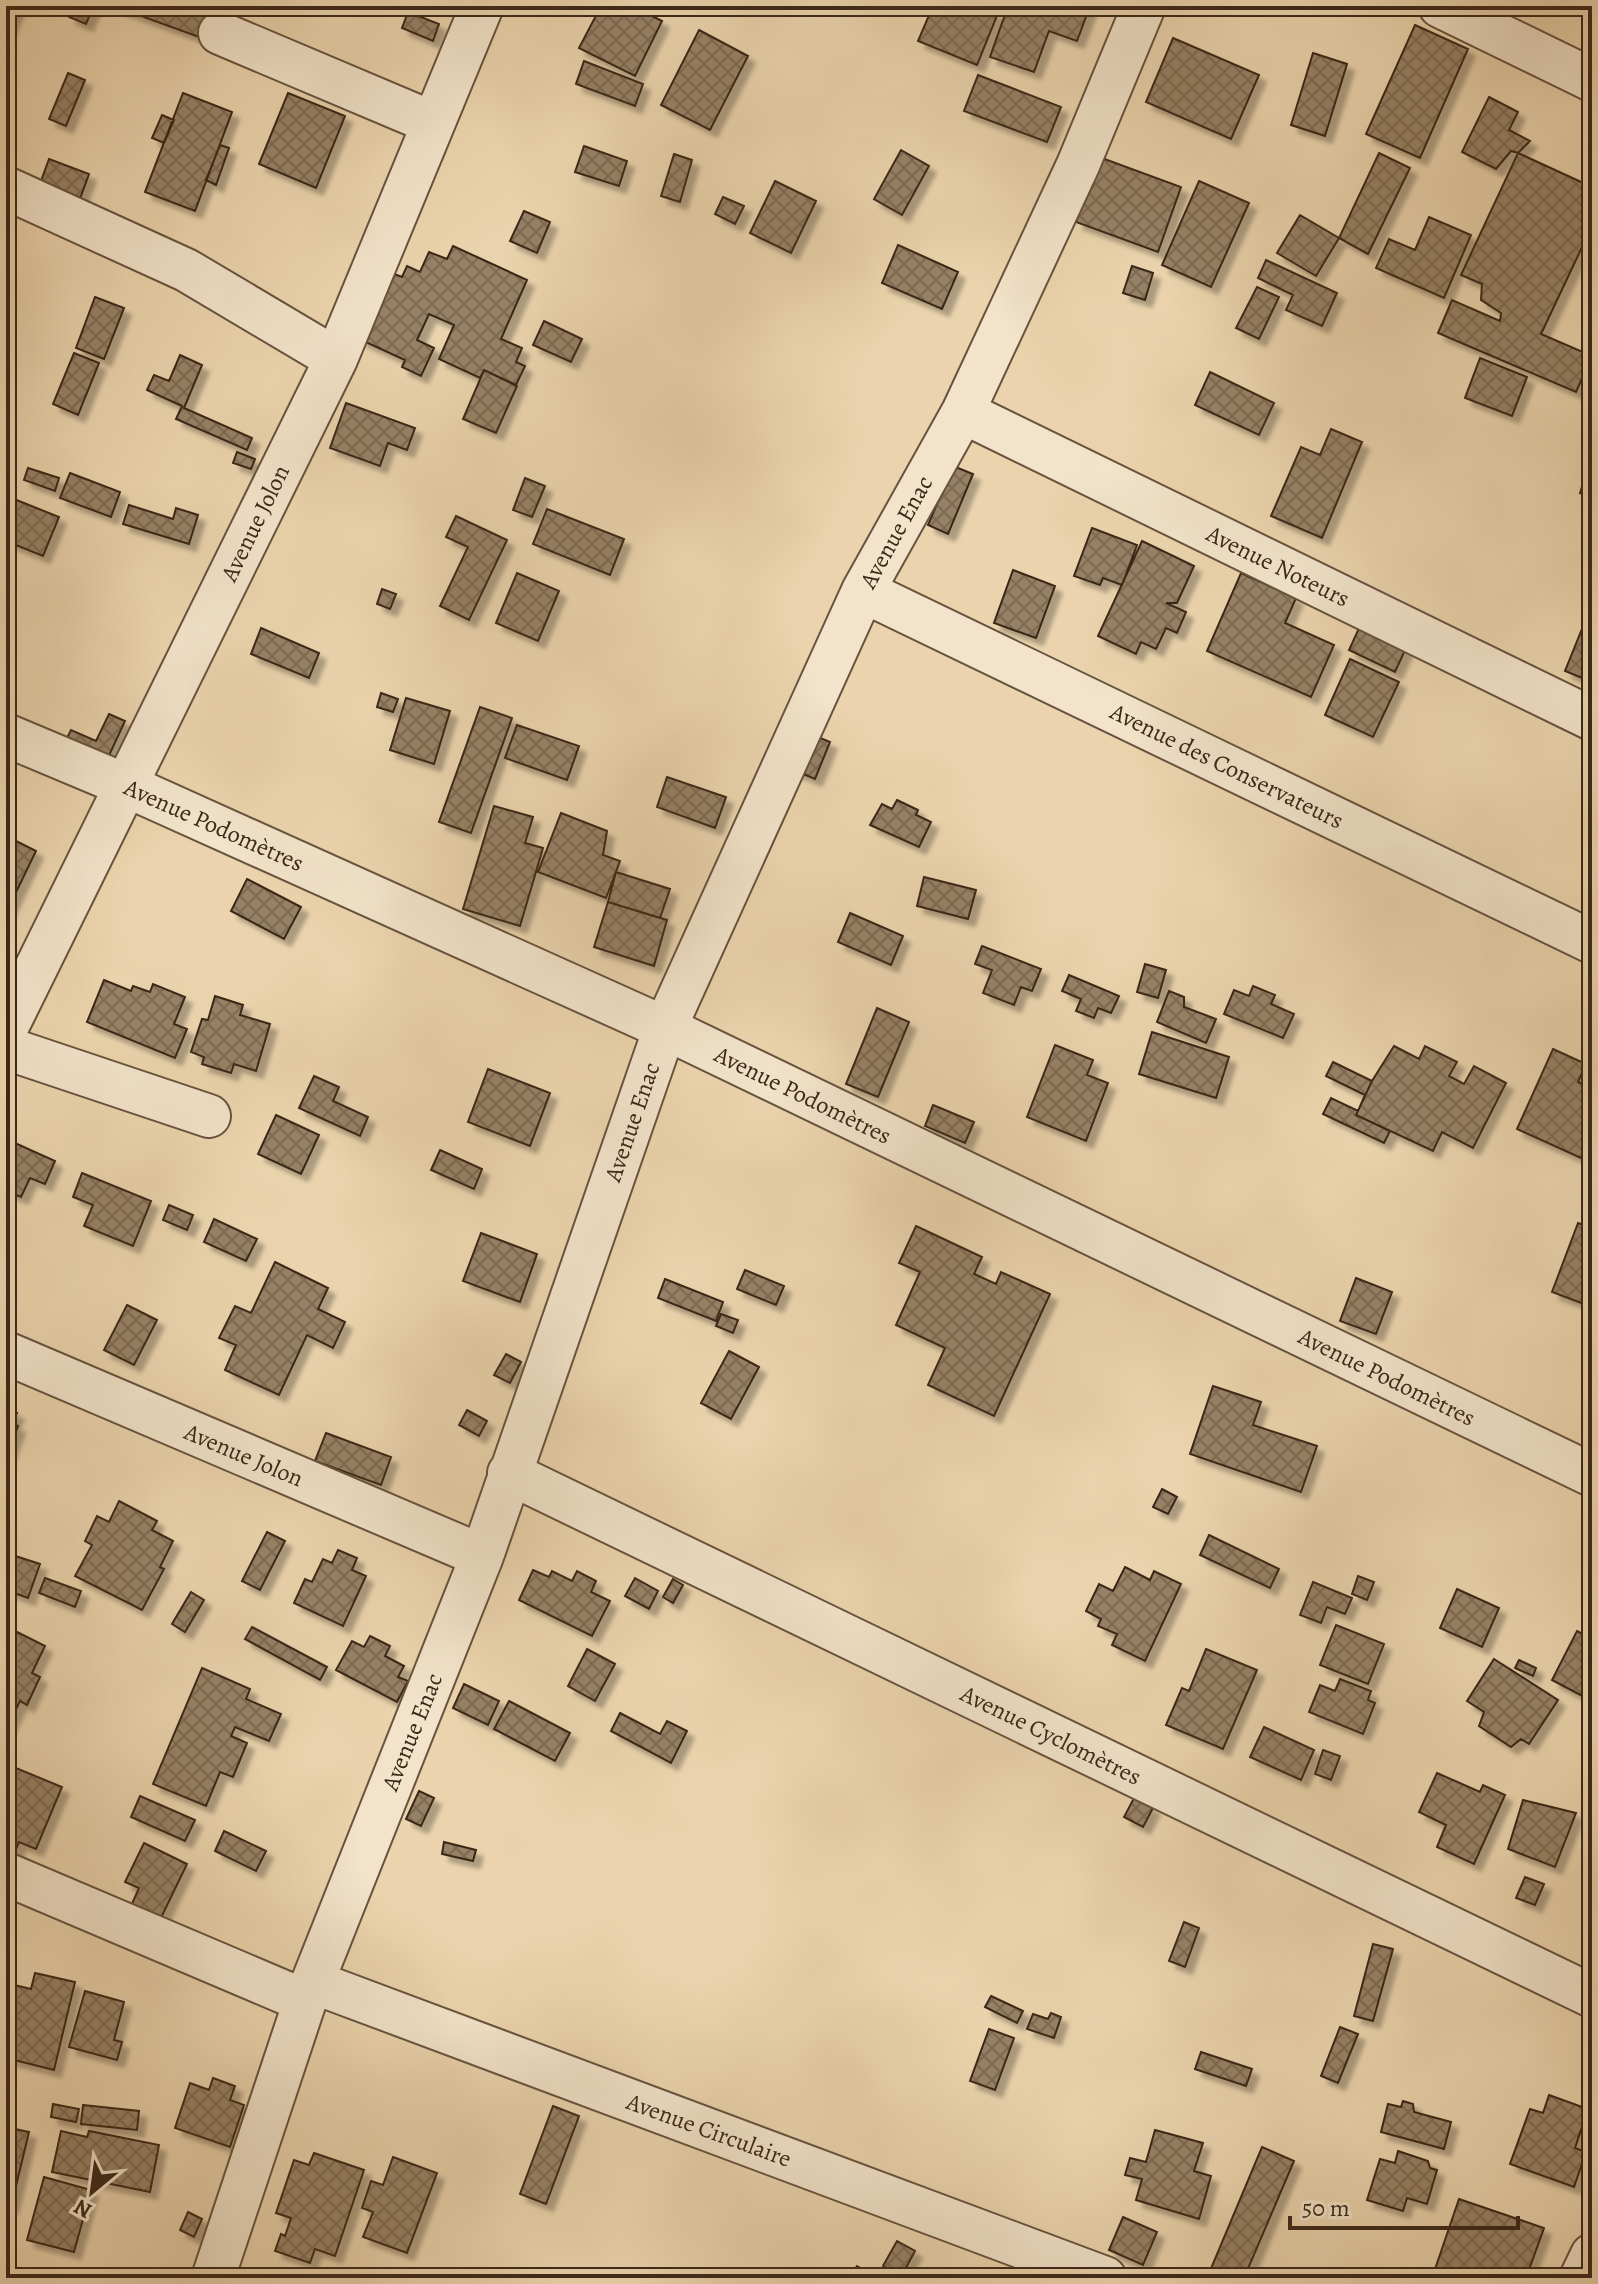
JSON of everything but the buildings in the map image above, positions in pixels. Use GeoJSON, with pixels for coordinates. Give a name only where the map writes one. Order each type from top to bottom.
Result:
{"type":"FeatureCollection","features":[{"type":"Feature","properties":{"kind":"street","name":"Avenue Jolon"},"geometry":{"type":"LineString","coordinates":[[6,1029],[336,359],[482,6]]}},
{"type":"Feature","properties":{"kind":"street","name":"Avenue Enac"},"geometry":{"type":"LineString","coordinates":[[213,2278],[309,1992],[482,1556],[665,1028],[863,591],[963,412],[1078,165],[1144,6]]}},
{"type":"Feature","properties":{"kind":"street"},"geometry":{"type":"LineString","coordinates":[[1440,6],[1592,80]]}},
{"type":"Feature","properties":{"kind":"street"},"geometry":{"type":"LineString","coordinates":[[220,33],[433,123]]}},
{"type":"Feature","properties":{"kind":"street"},"geometry":{"type":"LineString","coordinates":[[6,188],[186,270],[336,359]]}},
{"type":"Feature","properties":{"kind":"street","name":"Avenue Noteurs"},"geometry":{"type":"LineString","coordinates":[[963,412],[1592,719]]}},
{"type":"Feature","properties":{"kind":"street","name":"Avenue des Conservateurs"},"geometry":{"type":"LineString","coordinates":[[863,591],[1592,942]]}},
{"type":"Feature","properties":{"kind":"street","name":"Avenue Podomètres"},"geometry":{"type":"LineString","coordinates":[[6,735],[125,785],[665,1028],[1592,1475]]}},
{"type":"Feature","properties":{"kind":"street"},"geometry":{"type":"LineString","coordinates":[[6,1048],[209,1116]]}},
{"type":"Feature","properties":{"kind":"street","name":"Avenue Jolon"},"geometry":{"type":"LineString","coordinates":[[6,1353],[482,1556]]}},
{"type":"Feature","properties":{"kind":"street","name":"Avenue Cyclomètres"},"geometry":{"type":"LineString","coordinates":[[509,1473],[1592,1996]]}},
{"type":"Feature","properties":{"kind":"street","name":"Avenue Circulaire"},"geometry":{"type":"LineString","coordinates":[[6,1874],[309,1992],[1105,2278]]}},
{"type":"Feature","properties":{"kind":"street"},"geometry":{"type":"LineString","coordinates":[[1581,2278],[1592,2255]]}}]}
